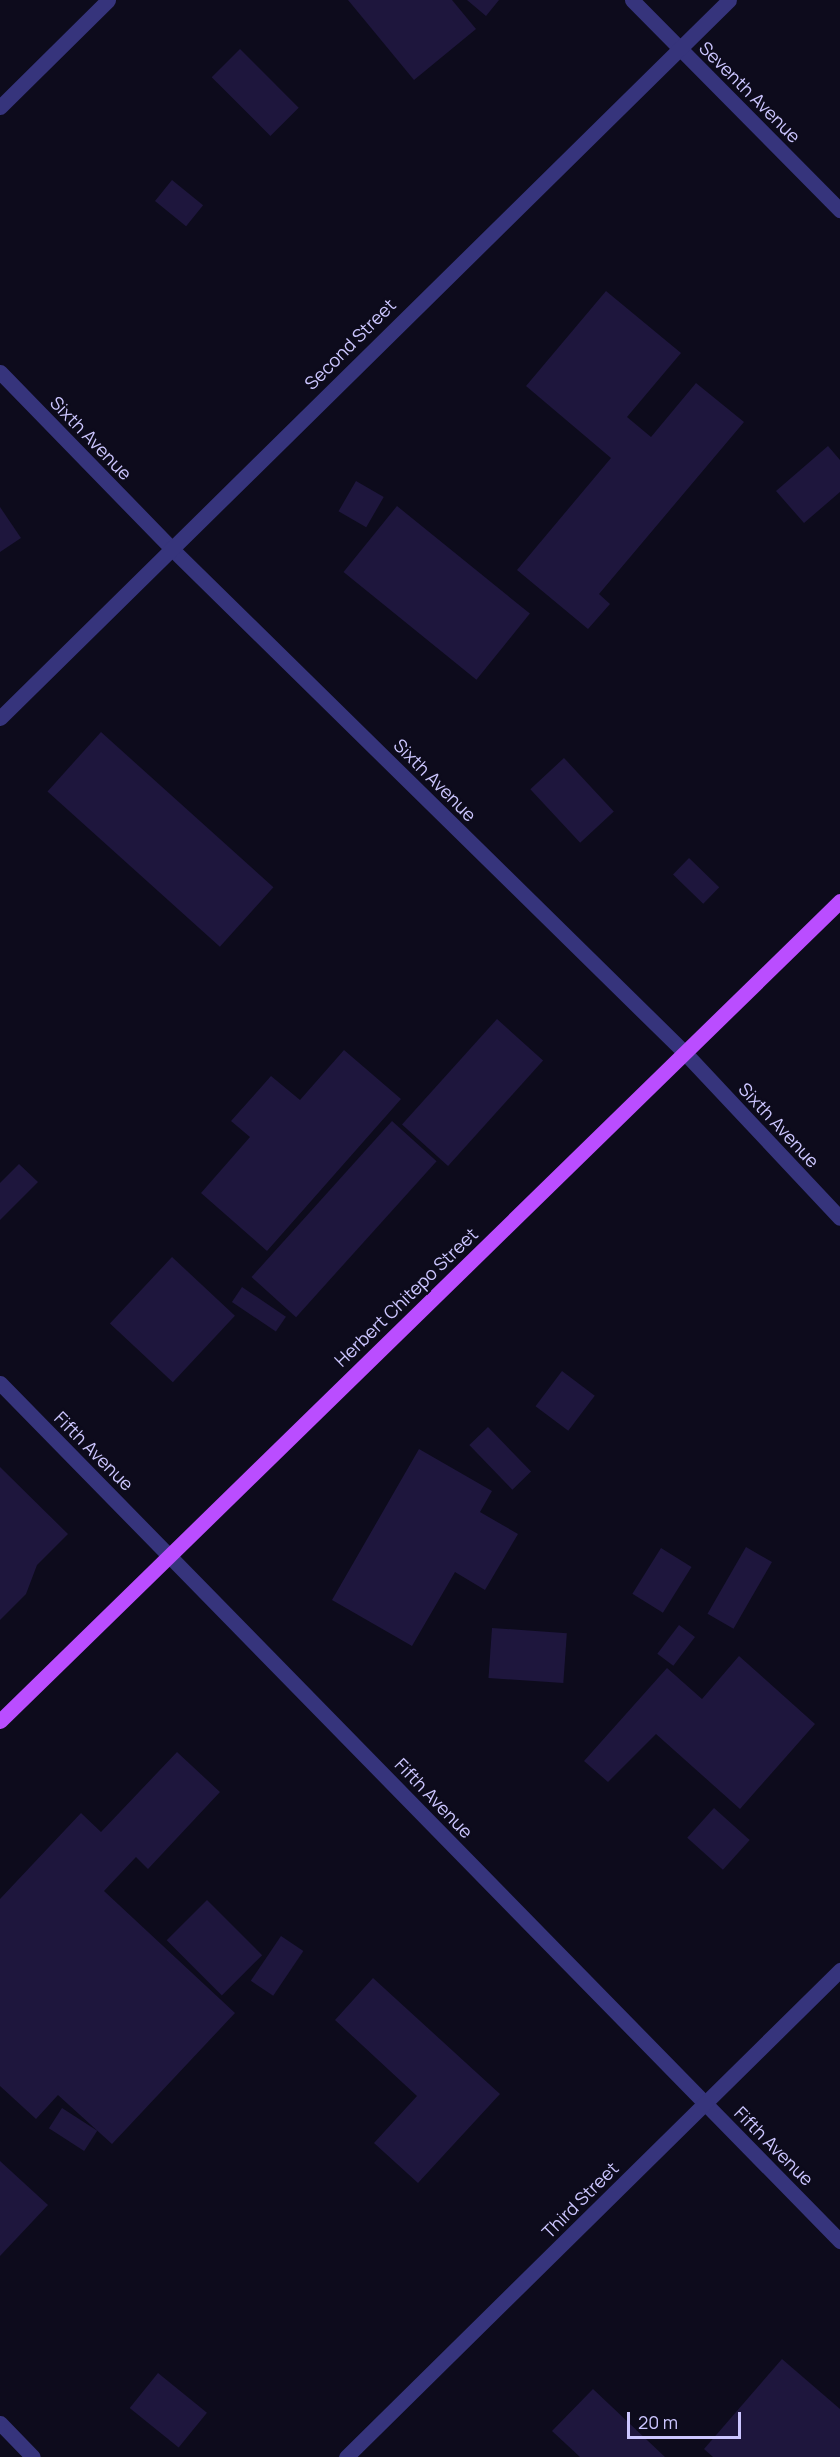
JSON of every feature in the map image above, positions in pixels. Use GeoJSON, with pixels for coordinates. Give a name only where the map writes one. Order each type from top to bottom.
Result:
{"type":"FeatureCollection","features":[{"type":"Feature","properties":{"kind":"main road","name":"Herbert Chitepo Street"},"geometry":{"type":"LineString","coordinates":[[0,1721],[840,901]]}},
{"type":"Feature","properties":{"kind":"street"},"geometry":{"type":"LineString","coordinates":[[0,107],[108,0]]}},
{"type":"Feature","properties":{"kind":"street","name":"Seventh Avenue"},"geometry":{"type":"LineString","coordinates":[[632,0],[840,210]]}},
{"type":"Feature","properties":{"kind":"street","name":"Second Street"},"geometry":{"type":"LineString","coordinates":[[0,718],[729,0]]}},
{"type":"Feature","properties":{"kind":"street","name":"Sixth Avenue"},"geometry":{"type":"LineString","coordinates":[[0,372],[171,548],[685,1053],[840,1218]]}},
{"type":"Feature","properties":{"kind":"street","name":"Fifth Avenue"},"geometry":{"type":"LineString","coordinates":[[0,1383],[840,2241]]}},
{"type":"Feature","properties":{"kind":"street","name":"Third Street"},"geometry":{"type":"LineString","coordinates":[[346,2457],[840,1970]]}},
{"type":"Feature","properties":{"kind":"street"},"geometry":{"type":"LineString","coordinates":[[0,2423],[33,2457]]}},
{"type":"Feature","properties":{"kind":"building"},"geometry":{"type":"Polygon","coordinates":[[[348,0],[452,0],[476,29],[414,80],[348,0]]]}},
{"type":"Feature","properties":{"kind":"building"},"geometry":{"type":"Polygon","coordinates":[[[467,0],[499,0],[486,16],[467,0]]]}},
{"type":"Feature","properties":{"kind":"building"},"geometry":{"type":"Polygon","coordinates":[[[240,49],[299,108],[270,136],[212,77],[240,49]]]}},
{"type":"Feature","properties":{"kind":"building"},"geometry":{"type":"Polygon","coordinates":[[[172,180],[203,205],[186,226],[155,201],[172,180]]]}},
{"type":"Feature","properties":{"kind":"building"},"geometry":{"type":"Polygon","coordinates":[[[606,291],[681,353],[627,417],[651,437],[696,383],[744,422],[599,594],[610,604],[588,629],[517,570],[611,458],[526,386],[606,291]]]}},
{"type":"Feature","properties":{"kind":"building"},"geometry":{"type":"Polygon","coordinates":[[[828,446],[840,460],[840,492],[804,523],[776,491],[828,446]]]}},
{"type":"Feature","properties":{"kind":"building"},"geometry":{"type":"Polygon","coordinates":[[[356,481],[384,497],[366,527],[338,511],[356,481]]]}},
{"type":"Feature","properties":{"kind":"building"},"geometry":{"type":"Polygon","coordinates":[[[397,506],[530,614],[476,680],[344,572],[397,506]]]}},
{"type":"Feature","properties":{"kind":"building"},"geometry":{"type":"Polygon","coordinates":[[[0,507],[21,538],[0,552],[0,507]]]}},
{"type":"Feature","properties":{"kind":"building"},"geometry":{"type":"Polygon","coordinates":[[[101,732],[273,887],[220,947],[47,791],[101,732]]]}},
{"type":"Feature","properties":{"kind":"building"},"geometry":{"type":"Polygon","coordinates":[[[564,758],[614,811],[580,843],[530,789],[564,758]]]}},
{"type":"Feature","properties":{"kind":"building"},"geometry":{"type":"Polygon","coordinates":[[[689,858],[719,887],[703,904],[673,875],[689,858]]]}},
{"type":"Feature","properties":{"kind":"building"},"geometry":{"type":"Polygon","coordinates":[[[497,1019],[543,1060],[448,1166],[402,1125],[497,1019]]]}},
{"type":"Feature","properties":{"kind":"building"},"geometry":{"type":"Polygon","coordinates":[[[344,1050],[401,1099],[267,1251],[201,1193],[250,1137],[231,1121],[271,1076],[300,1100],[344,1050]]]}},
{"type":"Feature","properties":{"kind":"building"},"geometry":{"type":"Polygon","coordinates":[[[392,1121],[437,1161],[296,1317],[251,1277],[392,1121]]]}},
{"type":"Feature","properties":{"kind":"building"},"geometry":{"type":"Polygon","coordinates":[[[19,1164],[38,1182],[0,1220],[0,1183],[19,1164]]]}},
{"type":"Feature","properties":{"kind":"building"},"geometry":{"type":"Polygon","coordinates":[[[172,1257],[235,1316],[173,1382],[110,1324],[172,1257]]]}},
{"type":"Feature","properties":{"kind":"building"},"geometry":{"type":"Polygon","coordinates":[[[242,1287],[286,1317],[276,1332],[232,1302],[242,1287]]]}},
{"type":"Feature","properties":{"kind":"building"},"geometry":{"type":"Polygon","coordinates":[[[562,1371],[595,1396],[568,1431],[536,1406],[562,1371]]]}},
{"type":"Feature","properties":{"kind":"building"},"geometry":{"type":"Polygon","coordinates":[[[488,1427],[531,1472],[512,1490],[469,1445],[488,1427]]]}},
{"type":"Feature","properties":{"kind":"building"},"geometry":{"type":"Polygon","coordinates":[[[419,1449],[492,1491],[480,1512],[518,1534],[485,1590],[455,1572],[412,1646],[332,1600],[419,1449]]]}},
{"type":"Feature","properties":{"kind":"building"},"geometry":{"type":"Polygon","coordinates":[[[0,1467],[68,1534],[37,1565],[26,1594],[0,1620],[0,1467]]]}},
{"type":"Feature","properties":{"kind":"building"},"geometry":{"type":"Polygon","coordinates":[[[746,1547],[772,1562],[733,1629],[708,1614],[746,1547]]]}},
{"type":"Feature","properties":{"kind":"building"},"geometry":{"type":"Polygon","coordinates":[[[661,1548],[692,1567],[663,1613],[632,1594],[661,1548]]]}},
{"type":"Feature","properties":{"kind":"building"},"geometry":{"type":"Polygon","coordinates":[[[679,1625],[695,1637],[673,1666],[657,1654],[679,1625]]]}},
{"type":"Feature","properties":{"kind":"building"},"geometry":{"type":"Polygon","coordinates":[[[492,1628],[567,1633],[563,1683],[489,1678],[492,1628]]]}},
{"type":"Feature","properties":{"kind":"building"},"geometry":{"type":"Polygon","coordinates":[[[739,1656],[815,1724],[740,1809],[656,1734],[608,1782],[584,1761],[667,1668],[702,1699],[739,1656]]]}},
{"type":"Feature","properties":{"kind":"building"},"geometry":{"type":"Polygon","coordinates":[[[177,1752],[220,1792],[148,1869],[136,1857],[104,1891],[235,2013],[112,2144],[58,2095],[36,2119],[0,2086],[0,1899],[81,1813],[101,1832],[177,1752]]]}},
{"type":"Feature","properties":{"kind":"building"},"geometry":{"type":"Polygon","coordinates":[[[714,1808],[750,1840],[723,1870],[687,1838],[714,1808]]]}},
{"type":"Feature","properties":{"kind":"building"},"geometry":{"type":"Polygon","coordinates":[[[207,1900],[262,1955],[222,1995],[167,1940],[207,1900]]]}},
{"type":"Feature","properties":{"kind":"building"},"geometry":{"type":"Polygon","coordinates":[[[281,1936],[303,1951],[273,1996],[251,1981],[281,1936]]]}},
{"type":"Feature","properties":{"kind":"building"},"geometry":{"type":"Polygon","coordinates":[[[373,1978],[500,2094],[418,2183],[374,2143],[417,2096],[335,2020],[373,1978]]]}},
{"type":"Feature","properties":{"kind":"building"},"geometry":{"type":"Polygon","coordinates":[[[62,2108],[97,2131],[84,2151],[49,2128],[62,2108]]]}},
{"type":"Feature","properties":{"kind":"building"},"geometry":{"type":"Polygon","coordinates":[[[0,2161],[48,2205],[0,2256],[0,2161]]]}},
{"type":"Feature","properties":{"kind":"building"},"geometry":{"type":"Polygon","coordinates":[[[782,2359],[840,2409],[840,2457],[713,2457],[704,2449],[782,2359]]]}},
{"type":"Feature","properties":{"kind":"building"},"geometry":{"type":"Polygon","coordinates":[[[158,2373],[207,2413],[179,2448],[130,2408],[158,2373]]]}},
{"type":"Feature","properties":{"kind":"building"},"geometry":{"type":"Polygon","coordinates":[[[593,2389],[665,2457],[580,2457],[552,2431],[593,2389]]]}}]}
